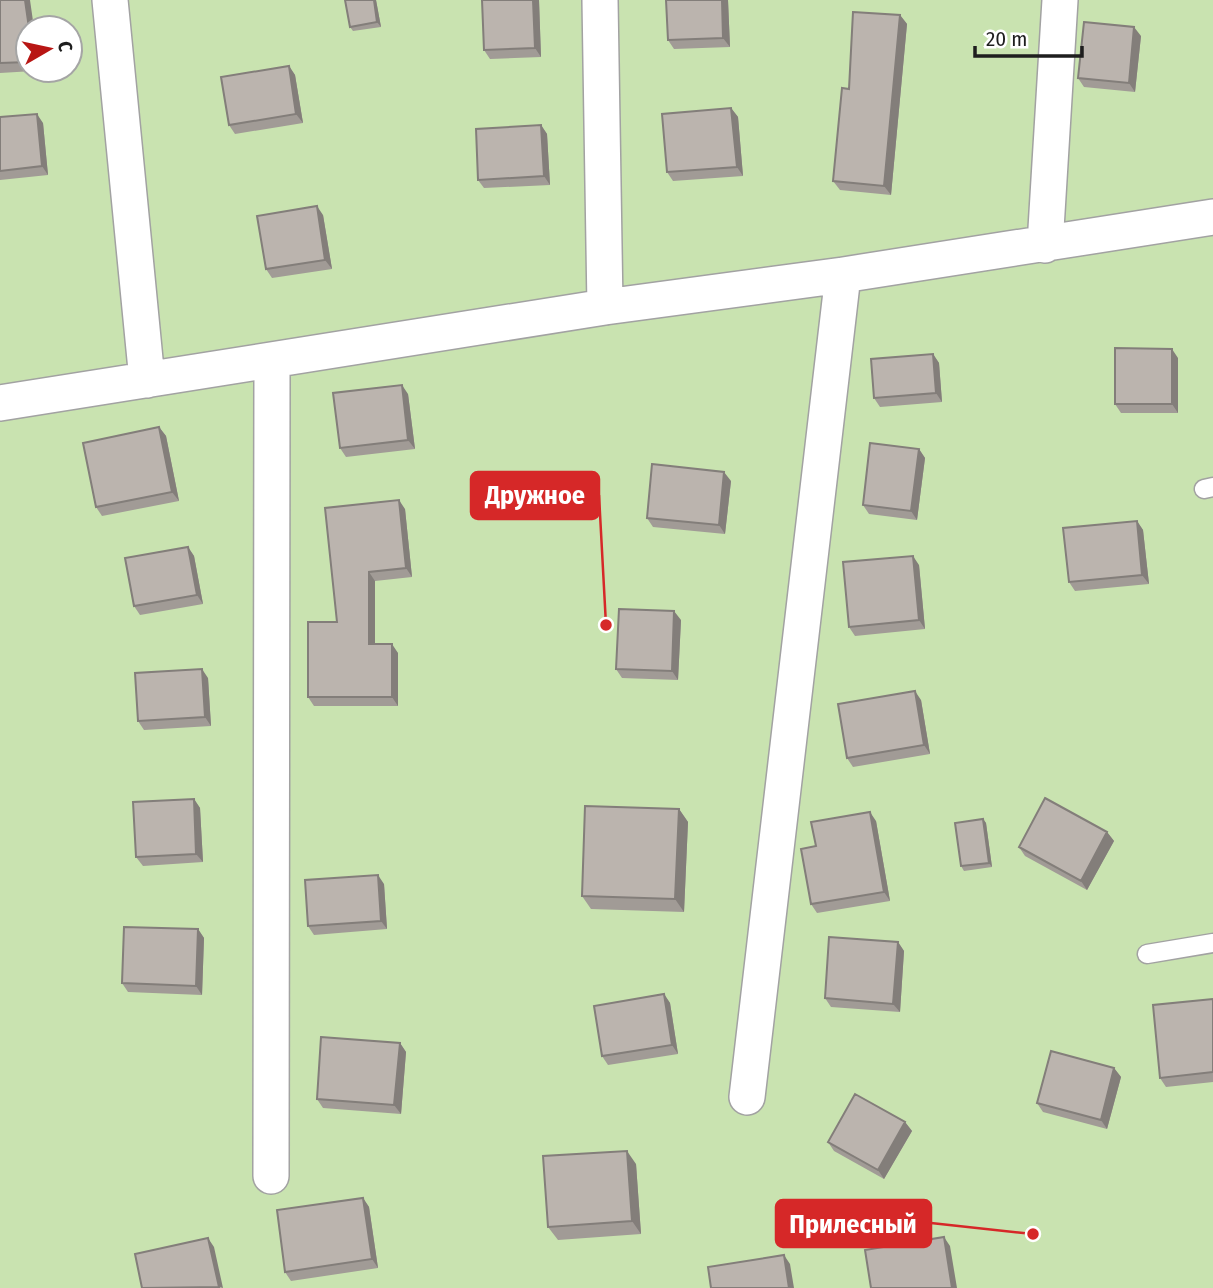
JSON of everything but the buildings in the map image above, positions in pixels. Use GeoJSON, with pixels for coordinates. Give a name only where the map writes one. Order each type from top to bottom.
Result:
{"type":"FeatureCollection","features":[{"type":"Feature","properties":{"kind":"street"},"geometry":{"type":"LineString","coordinates":[[110,0],[147,380]]}},
{"type":"Feature","properties":{"kind":"street"},"geometry":{"type":"LineString","coordinates":[[600,0],[605,307]]}},
{"type":"Feature","properties":{"kind":"street"},"geometry":{"type":"LineString","coordinates":[[1045,245],[1060,0]]}},
{"type":"Feature","properties":{"kind":"street"},"geometry":{"type":"LineString","coordinates":[[0,403],[272,362],[605,307],[843,275],[1213,217]]}},
{"type":"Feature","properties":{"kind":"street"},"geometry":{"type":"LineString","coordinates":[[747,1097],[843,275]]}},
{"type":"Feature","properties":{"kind":"street"},"geometry":{"type":"LineString","coordinates":[[271,1176],[272,362]]}},
{"type":"Feature","properties":{"kind":"lane"},"geometry":{"type":"LineString","coordinates":[[1147,954],[1213,943]]}},
{"type":"Feature","properties":{"kind":"green space"},"geometry":{"type":"Polygon","coordinates":[[[0,0],[1213,0],[1213,1288],[0,1288],[0,0]]]}},
{"type":"Feature","properties":{"kind":"place","name":"Дружное"},"geometry":{"type":"Point","coordinates":[606,625]}},
{"type":"Feature","properties":{"kind":"place","name":"Прилесный"},"geometry":{"type":"Point","coordinates":[1033,1234]}}]}
